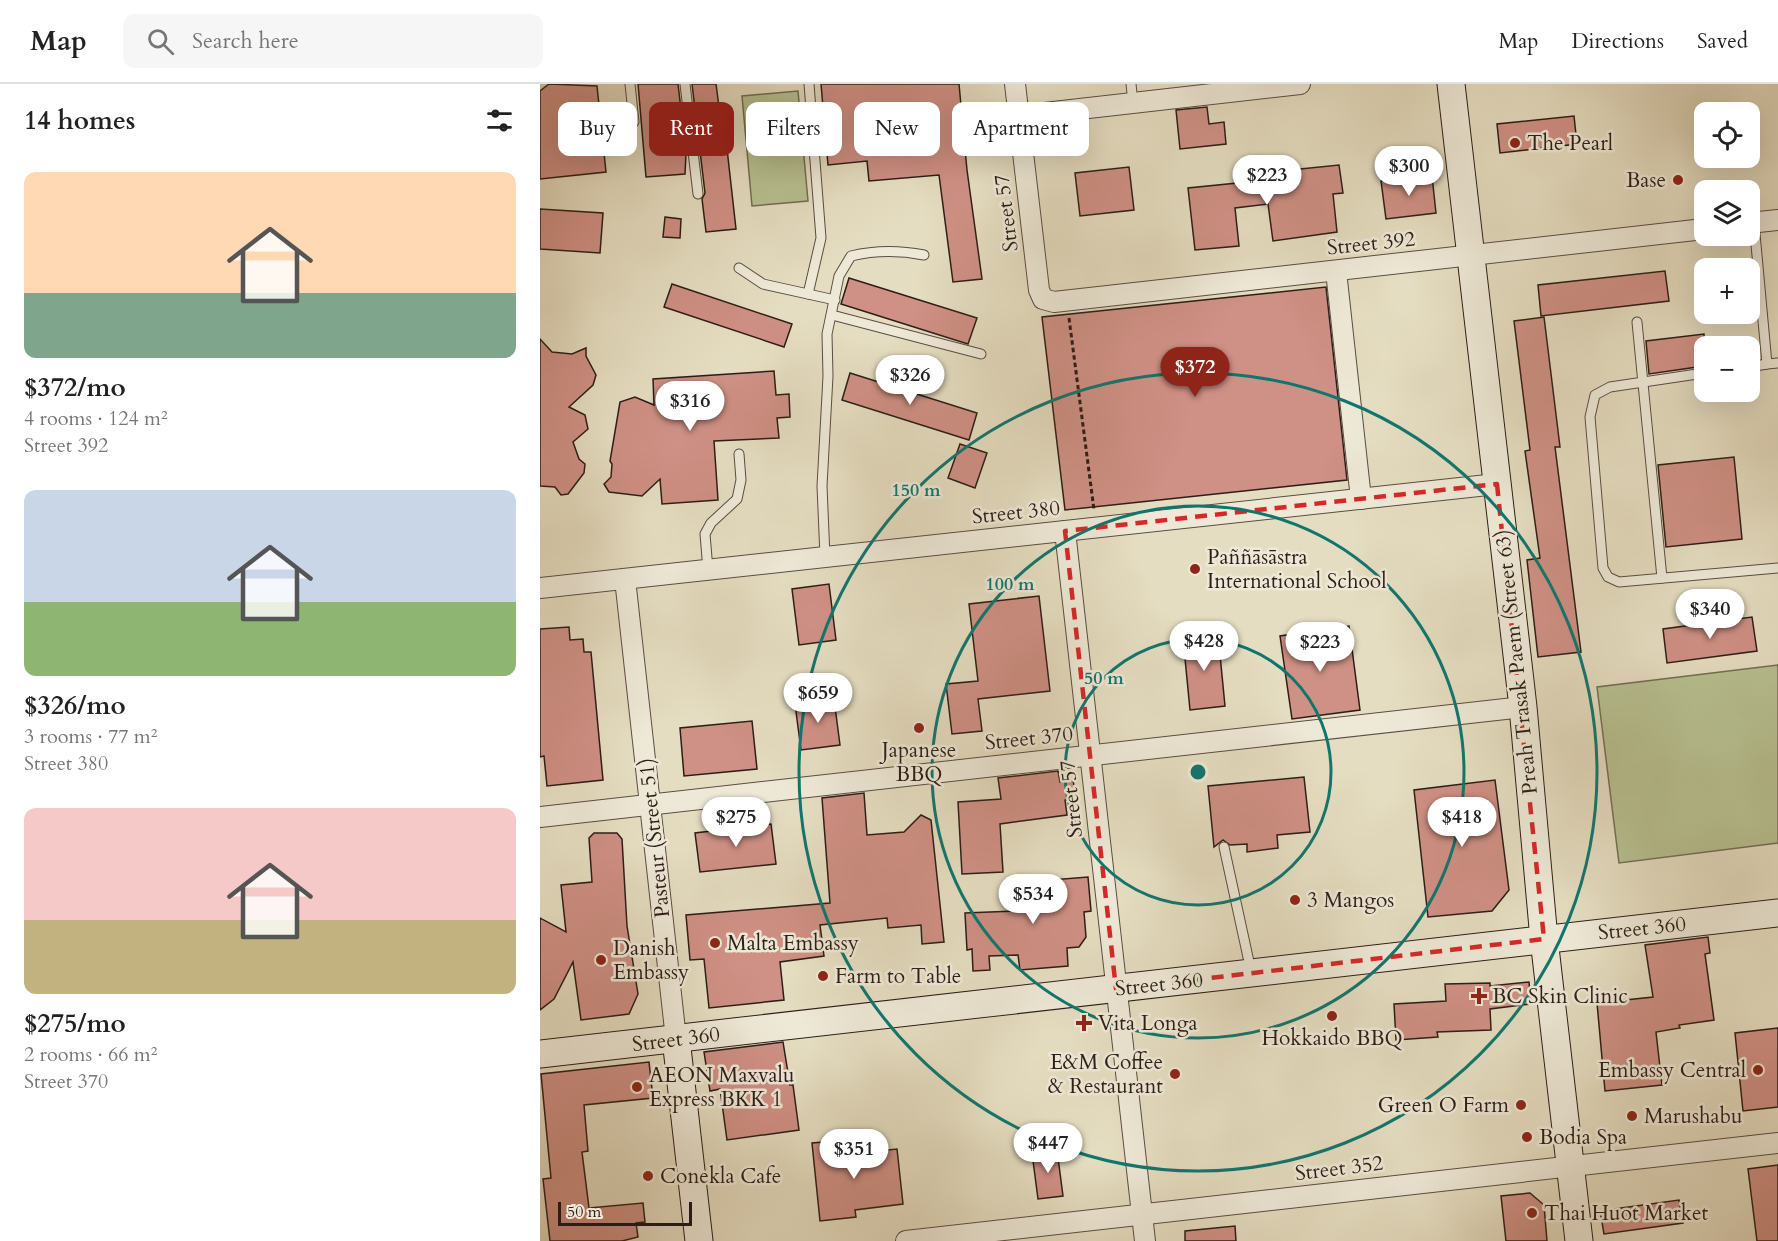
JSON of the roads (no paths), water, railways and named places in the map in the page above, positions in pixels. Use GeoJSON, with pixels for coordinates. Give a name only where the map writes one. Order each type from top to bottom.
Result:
{"type":"FeatureCollection","features":[{"type":"Feature","properties":{"kind":"street","name":"Street 57"},"geometry":{"type":"LineString","coordinates":[[1015,84],[1017,102]]}},
{"type":"Feature","properties":{"kind":"street"},"geometry":{"type":"LineString","coordinates":[[1087,102],[1132,93],[1300,84]]}},
{"type":"Feature","properties":{"kind":"street","name":"Preah Trasak Paem (Street 63)"},"geometry":{"type":"LineString","coordinates":[[1451,84],[1522,707],[1544,939],[1579,1241]]}},
{"type":"Feature","properties":{"kind":"street","name":"Street 57"},"geometry":{"type":"LineString","coordinates":[[1023,156],[1039,290],[1044,299]]}},
{"type":"Feature","properties":{"kind":"street"},"geometry":{"type":"LineString","coordinates":[[1760,222],[1778,220]]}},
{"type":"Feature","properties":{"kind":"street","name":"Street 392"},"geometry":{"type":"LineString","coordinates":[[1044,299],[1054,302],[1066,301],[1694,230]]}},
{"type":"Feature","properties":{"kind":"street"},"geometry":{"type":"LineString","coordinates":[[1336,271],[1361,499]]}},
{"type":"Feature","properties":{"kind":"street","name":"Street 380"},"geometry":{"type":"LineString","coordinates":[[540,588],[1497,484]]}},
{"type":"Feature","properties":{"kind":"street","name":"Street 57"},"geometry":{"type":"LineString","coordinates":[[1065,531],[1145,1241]]}},
{"type":"Feature","properties":{"kind":"street","name":"Pasteur (Street 51)"},"geometry":{"type":"LineString","coordinates":[[625,579],[699,1241]]}},
{"type":"Feature","properties":{"kind":"street","name":"Street 370"},"geometry":{"type":"LineString","coordinates":[[540,817],[1522,707]]}},
{"type":"Feature","properties":{"kind":"street","name":"Street 360"},"geometry":{"type":"LineString","coordinates":[[540,1054],[1778,913]]}},
{"type":"Feature","properties":{"kind":"street","name":"Street 352"},"geometry":{"type":"LineString","coordinates":[[906,1241],[1778,1143]]}},
{"type":"Feature","properties":{"kind":"lane"},"geometry":{"type":"LineString","coordinates":[[630,84],[632,102]]}},
{"type":"Feature","properties":{"kind":"lane"},"geometry":{"type":"LineString","coordinates":[[685,84],[698,194]]}},
{"type":"Feature","properties":{"kind":"lane"},"geometry":{"type":"LineString","coordinates":[[808,294],[821,238],[809,84]]}},
{"type":"Feature","properties":{"kind":"lane"},"geometry":{"type":"LineString","coordinates":[[1754,246],[1767,364]]}},
{"type":"Feature","properties":{"kind":"lane"},"geometry":{"type":"LineString","coordinates":[[825,557],[822,486],[828,376],[827,334],[839,276],[851,255],[900,250],[924,255]]}},
{"type":"Feature","properties":{"kind":"lane"},"geometry":{"type":"LineString","coordinates":[[739,268],[763,284],[835,300]]}},
{"type":"Feature","properties":{"kind":"lane"},"geometry":{"type":"LineString","coordinates":[[832,315],[981,354]]}},
{"type":"Feature","properties":{"kind":"lane"},"geometry":{"type":"LineString","coordinates":[[1636,322],[1644,381],[1662,578]]}},
{"type":"Feature","properties":{"kind":"lane"},"geometry":{"type":"LineString","coordinates":[[1760,365],[1778,363]]}},
{"type":"Feature","properties":{"kind":"lane"},"geometry":{"type":"LineString","coordinates":[[1694,374],[1610,387],[1595,395],[1590,417],[1600,552],[1608,577],[1619,582],[1778,568]]}},
{"type":"Feature","properties":{"kind":"lane"},"geometry":{"type":"LineString","coordinates":[[708,570],[705,534],[711,523],[736,499],[741,480],[739,453]]}},
{"type":"Feature","properties":{"kind":"lane"},"geometry":{"type":"LineString","coordinates":[[1224,847],[1252,974]]}},
{"type":"Feature","properties":{"kind":"place","name":"The Pearl"},"geometry":{"type":"Point","coordinates":[1515,143]}},
{"type":"Feature","properties":{"kind":"place","name":"Base"},"geometry":{"type":"Point","coordinates":[1678,180]}},
{"type":"Feature","properties":{"kind":"place","name":"Paññāsāstra International School"},"geometry":{"type":"Point","coordinates":[1195,569]}},
{"type":"Feature","properties":{"kind":"place","name":"Japanese BBQ"},"geometry":{"type":"Point","coordinates":[919,728]}},
{"type":"Feature","properties":{"kind":"place","name":"3 Mangos"},"geometry":{"type":"Point","coordinates":[1295,900]}},
{"type":"Feature","properties":{"kind":"place","name":"Malta Embassy"},"geometry":{"type":"Point","coordinates":[715,943]}},
{"type":"Feature","properties":{"kind":"place","name":"Danish Embassy"},"geometry":{"type":"Point","coordinates":[601,960]}},
{"type":"Feature","properties":{"kind":"place","name":"Farm to Table"},"geometry":{"type":"Point","coordinates":[823,976]}},
{"type":"Feature","properties":{"kind":"place","name":"BC Skin Clinic"},"geometry":{"type":"Point","coordinates":[1479,996]}},
{"type":"Feature","properties":{"kind":"place","name":"Hokkaido BBQ"},"geometry":{"type":"Point","coordinates":[1332,1016]}},
{"type":"Feature","properties":{"kind":"place","name":"Vita Longa"},"geometry":{"type":"Point","coordinates":[1084,1023]}},
{"type":"Feature","properties":{"kind":"place","name":"Embassy Central"},"geometry":{"type":"Point","coordinates":[1758,1070]}},
{"type":"Feature","properties":{"kind":"place","name":"E&M Coffee & Restaurant"},"geometry":{"type":"Point","coordinates":[1175,1074]}},
{"type":"Feature","properties":{"kind":"place","name":"AEON Maxvalu Express BKK 1"},"geometry":{"type":"Point","coordinates":[637,1087]}},
{"type":"Feature","properties":{"kind":"place","name":"Green O Farm"},"geometry":{"type":"Point","coordinates":[1521,1105]}},
{"type":"Feature","properties":{"kind":"place","name":"Marushabu"},"geometry":{"type":"Point","coordinates":[1632,1116]}},
{"type":"Feature","properties":{"kind":"place","name":"Bodia Spa"},"geometry":{"type":"Point","coordinates":[1527,1137]}},
{"type":"Feature","properties":{"kind":"place","name":"Conekla Cafe"},"geometry":{"type":"Point","coordinates":[648,1176]}},
{"type":"Feature","properties":{"kind":"place","name":"Thai Huot Market"},"geometry":{"type":"Point","coordinates":[1532,1213]}}]}
